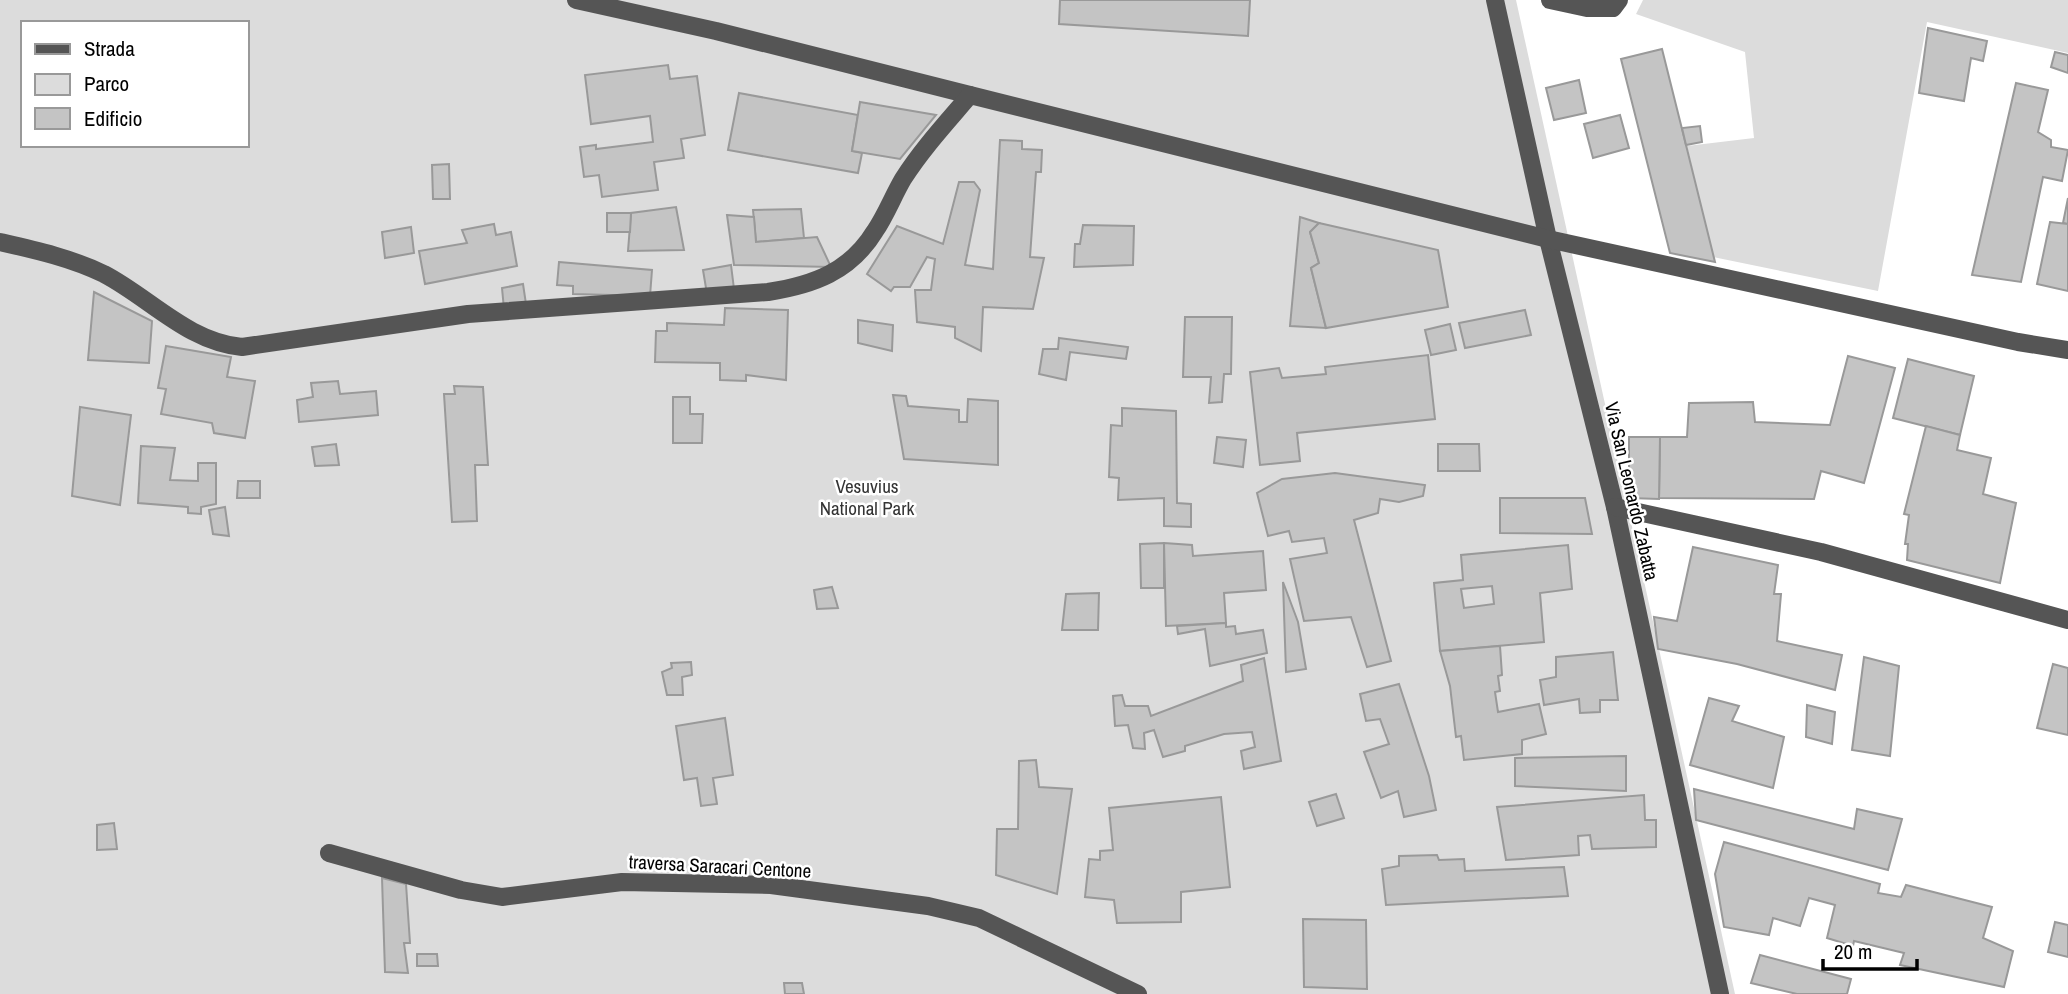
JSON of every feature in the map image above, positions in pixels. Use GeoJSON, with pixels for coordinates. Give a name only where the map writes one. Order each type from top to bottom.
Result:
{"type":"FeatureCollection","features":[{"type":"Feature","properties":{"kind":"street"},"geometry":{"type":"LineString","coordinates":[[576,0],[716,31],[1548,239],[2018,342],[2068,350]]}},
{"type":"Feature","properties":{"kind":"street","name":"Via San Leonardo Zabatta"},"geometry":{"type":"LineString","coordinates":[[1495,0],[1548,239],[1615,507],[1720,994]]}},
{"type":"Feature","properties":{"kind":"street"},"geometry":{"type":"LineString","coordinates":[[1550,0],[1587,8],[1613,8],[1619,0]]}},
{"type":"Feature","properties":{"kind":"street"},"geometry":{"type":"LineString","coordinates":[[0,242],[79,263],[106,275],[186,328],[226,345],[242,347],[468,314],[768,292],[807,286],[835,273],[857,256],[875,232],[902,180],[921,152],[970,95]]}},
{"type":"Feature","properties":{"kind":"street"},"geometry":{"type":"LineString","coordinates":[[1615,507],[1821,552],[2068,620]]}},
{"type":"Feature","properties":{"kind":"street","name":"traversa Saracari Centone"},"geometry":{"type":"LineString","coordinates":[[329,853],[461,890],[502,897],[622,882],[771,885],[928,906],[990,923],[1138,994]]}},
{"type":"Feature","properties":{"kind":"green space","name":"Vesuvius National Park"},"geometry":{"type":"Polygon","coordinates":[[[0,0],[1516,0],[1735,994],[0,994],[0,0]]]}},
{"type":"Feature","properties":{"kind":"green space"},"geometry":{"type":"Polygon","coordinates":[[[1643,0],[2068,0],[2068,53],[1927,22],[1878,291],[1713,257],[1687,146],[1754,138],[1745,52],[1636,14],[1643,0]]]}},
{"type":"Feature","properties":{"kind":"building"},"geometry":{"type":"Polygon","coordinates":[[[1060,0],[1250,0],[1248,36],[1059,24],[1060,0]]]}},
{"type":"Feature","properties":{"kind":"building"},"geometry":{"type":"Polygon","coordinates":[[[1928,28],[1987,41],[1983,61],[1971,58],[1964,101],[1919,93],[1928,28]]]}},
{"type":"Feature","properties":{"kind":"building"},"geometry":{"type":"Polygon","coordinates":[[[1662,49],[1715,262],[1670,253],[1621,59],[1662,49]]]}},
{"type":"Feature","properties":{"kind":"building"},"geometry":{"type":"Polygon","coordinates":[[[2055,52],[2068,55],[2068,73],[2051,67],[2055,52]]]}},
{"type":"Feature","properties":{"kind":"building"},"geometry":{"type":"Polygon","coordinates":[[[668,65],[670,79],[697,76],[705,135],[681,139],[684,158],[654,162],[658,190],[602,197],[599,175],[584,177],[580,147],[596,145],[596,149],[653,142],[650,116],[591,124],[585,75],[668,65]]]}},
{"type":"Feature","properties":{"kind":"building"},"geometry":{"type":"Polygon","coordinates":[[[1579,80],[1586,113],[1554,120],[1546,88],[1579,80]]]}},
{"type":"Feature","properties":{"kind":"building"},"geometry":{"type":"Polygon","coordinates":[[[2016,83],[2048,90],[2038,132],[2051,140],[2051,147],[2068,150],[2062,181],[2043,177],[2021,282],[1972,275],[2016,83]]]}},
{"type":"Feature","properties":{"kind":"building"},"geometry":{"type":"Polygon","coordinates":[[[739,93],[858,115],[852,151],[862,153],[858,173],[728,150],[739,93]]]}},
{"type":"Feature","properties":{"kind":"building"},"geometry":{"type":"Polygon","coordinates":[[[860,102],[936,115],[900,159],[852,151],[860,102]]]}},
{"type":"Feature","properties":{"kind":"building"},"geometry":{"type":"Polygon","coordinates":[[[1620,115],[1629,148],[1593,158],[1584,124],[1620,115]]]}},
{"type":"Feature","properties":{"kind":"building"},"geometry":{"type":"Polygon","coordinates":[[[1700,126],[1702,142],[1686,145],[1682,128],[1700,126]]]}},
{"type":"Feature","properties":{"kind":"building"},"geometry":{"type":"Polygon","coordinates":[[[1000,140],[1022,141],[1022,149],[1042,150],[1041,172],[1036,172],[1030,257],[1044,258],[1033,309],[983,307],[981,351],[955,338],[955,327],[917,322],[915,290],[931,290],[935,259],[927,257],[910,287],[894,287],[891,291],[867,274],[897,226],[943,244],[959,182],[974,182],[980,190],[965,265],[993,269],[1000,140]]]}},
{"type":"Feature","properties":{"kind":"building"},"geometry":{"type":"Polygon","coordinates":[[[449,164],[450,199],[433,199],[432,165],[449,164]]]}},
{"type":"Feature","properties":{"kind":"building"},"geometry":{"type":"Polygon","coordinates":[[[2068,198],[2068,224],[2063,223],[2068,198]]]}},
{"type":"Feature","properties":{"kind":"building"},"geometry":{"type":"Polygon","coordinates":[[[676,207],[684,250],[628,251],[631,213],[676,207]]]}},
{"type":"Feature","properties":{"kind":"building"},"geometry":{"type":"Polygon","coordinates":[[[801,209],[804,238],[756,242],[753,210],[801,209]]]}},
{"type":"Feature","properties":{"kind":"building"},"geometry":{"type":"Polygon","coordinates":[[[607,213],[631,213],[630,232],[607,232],[607,213]]]}},
{"type":"Feature","properties":{"kind":"building"},"geometry":{"type":"Polygon","coordinates":[[[727,215],[754,217],[756,242],[817,237],[831,267],[734,265],[727,215]]]}},
{"type":"Feature","properties":{"kind":"building"},"geometry":{"type":"Polygon","coordinates":[[[1300,217],[1319,223],[1310,232],[1319,263],[1311,268],[1326,328],[1290,326],[1300,217]]]}},
{"type":"Feature","properties":{"kind":"building"},"geometry":{"type":"Polygon","coordinates":[[[2050,222],[2068,224],[2068,291],[2037,284],[2050,222]]]}},
{"type":"Feature","properties":{"kind":"building"},"geometry":{"type":"Polygon","coordinates":[[[1319,223],[1438,250],[1448,307],[1326,328],[1311,268],[1319,263],[1310,232],[1319,223]]]}},
{"type":"Feature","properties":{"kind":"building"},"geometry":{"type":"Polygon","coordinates":[[[494,224],[496,235],[511,232],[517,266],[425,284],[419,251],[467,243],[462,230],[494,224]]]}},
{"type":"Feature","properties":{"kind":"building"},"geometry":{"type":"Polygon","coordinates":[[[1083,225],[1134,226],[1133,265],[1074,267],[1075,244],[1080,244],[1083,225]]]}},
{"type":"Feature","properties":{"kind":"building"},"geometry":{"type":"Polygon","coordinates":[[[411,227],[414,253],[385,258],[382,232],[411,227]]]}},
{"type":"Feature","properties":{"kind":"building"},"geometry":{"type":"Polygon","coordinates":[[[559,262],[652,270],[650,296],[573,294],[573,286],[557,285],[559,262]]]}},
{"type":"Feature","properties":{"kind":"building"},"geometry":{"type":"Polygon","coordinates":[[[731,265],[734,289],[707,294],[703,270],[731,265]]]}},
{"type":"Feature","properties":{"kind":"building"},"geometry":{"type":"Polygon","coordinates":[[[523,284],[526,304],[504,309],[502,288],[523,284]]]}},
{"type":"Feature","properties":{"kind":"building"},"geometry":{"type":"Polygon","coordinates":[[[94,292],[152,321],[149,363],[88,360],[94,292]]]}},
{"type":"Feature","properties":{"kind":"building"},"geometry":{"type":"Polygon","coordinates":[[[725,308],[788,310],[786,380],[746,375],[746,381],[720,380],[720,363],[655,362],[656,331],[667,331],[667,323],[724,325],[725,308]]]}},
{"type":"Feature","properties":{"kind":"building"},"geometry":{"type":"Polygon","coordinates":[[[1525,310],[1531,335],[1465,348],[1459,323],[1525,310]]]}},
{"type":"Feature","properties":{"kind":"building"},"geometry":{"type":"Polygon","coordinates":[[[1185,317],[1232,317],[1231,374],[1224,374],[1222,402],[1209,403],[1211,377],[1183,377],[1185,317]]]}},
{"type":"Feature","properties":{"kind":"building"},"geometry":{"type":"Polygon","coordinates":[[[858,320],[893,325],[892,351],[858,343],[858,320]]]}},
{"type":"Feature","properties":{"kind":"building"},"geometry":{"type":"Polygon","coordinates":[[[1450,324],[1456,350],[1431,355],[1425,330],[1450,324]]]}},
{"type":"Feature","properties":{"kind":"building"},"geometry":{"type":"Polygon","coordinates":[[[1059,338],[1128,347],[1126,359],[1070,352],[1066,380],[1039,374],[1043,349],[1058,349],[1059,338]]]}},
{"type":"Feature","properties":{"kind":"building"},"geometry":{"type":"Polygon","coordinates":[[[166,346],[231,357],[227,377],[255,381],[245,438],[214,433],[212,423],[161,414],[166,389],[158,388],[166,346]]]}},
{"type":"Feature","properties":{"kind":"building"},"geometry":{"type":"Polygon","coordinates":[[[1428,355],[1435,419],[1297,433],[1300,461],[1260,465],[1250,372],[1279,368],[1282,378],[1326,374],[1325,367],[1428,355]]]}},
{"type":"Feature","properties":{"kind":"building"},"geometry":{"type":"Polygon","coordinates":[[[1848,356],[1895,368],[1864,483],[1821,471],[1814,499],[1659,498],[1660,437],[1687,437],[1689,403],[1753,402],[1755,422],[1830,425],[1848,356]]]}},
{"type":"Feature","properties":{"kind":"building"},"geometry":{"type":"Polygon","coordinates":[[[1908,359],[1974,376],[1960,435],[1893,418],[1908,359]]]}},
{"type":"Feature","properties":{"kind":"building"},"geometry":{"type":"Polygon","coordinates":[[[338,381],[340,394],[376,391],[378,415],[299,422],[297,400],[313,397],[311,383],[338,381]]]}},
{"type":"Feature","properties":{"kind":"building"},"geometry":{"type":"Polygon","coordinates":[[[454,386],[483,387],[488,465],[475,465],[477,521],[452,522],[444,394],[455,394],[454,386]]]}},
{"type":"Feature","properties":{"kind":"building"},"geometry":{"type":"Polygon","coordinates":[[[893,395],[906,396],[908,406],[959,410],[959,422],[967,422],[968,399],[998,401],[998,465],[904,459],[893,395]]]}},
{"type":"Feature","properties":{"kind":"building"},"geometry":{"type":"Polygon","coordinates":[[[673,397],[690,397],[690,414],[703,414],[702,443],[673,443],[673,397]]]}},
{"type":"Feature","properties":{"kind":"building"},"geometry":{"type":"Polygon","coordinates":[[[80,407],[131,415],[120,505],[72,496],[80,407]]]}},
{"type":"Feature","properties":{"kind":"building"},"geometry":{"type":"Polygon","coordinates":[[[1122,408],[1176,411],[1177,503],[1191,504],[1191,527],[1164,526],[1164,498],[1118,500],[1119,478],[1109,477],[1111,425],[1122,426],[1122,408]]]}},
{"type":"Feature","properties":{"kind":"building"},"geometry":{"type":"Polygon","coordinates":[[[1926,426],[1960,435],[1957,450],[1991,458],[1983,494],[2016,503],[2000,583],[1907,560],[1908,544],[1905,544],[1909,515],[1904,514],[1926,426]]]}},
{"type":"Feature","properties":{"kind":"building"},"geometry":{"type":"Polygon","coordinates":[[[1217,437],[1246,440],[1243,467],[1214,463],[1217,437]]]}},
{"type":"Feature","properties":{"kind":"building"},"geometry":{"type":"Polygon","coordinates":[[[1629,437],[1660,437],[1659,499],[1629,498],[1629,437]]]}},
{"type":"Feature","properties":{"kind":"building"},"geometry":{"type":"Polygon","coordinates":[[[336,444],[339,465],[315,466],[312,447],[336,444]]]}},
{"type":"Feature","properties":{"kind":"building"},"geometry":{"type":"Polygon","coordinates":[[[1438,444],[1479,444],[1480,471],[1438,471],[1438,444]]]}},
{"type":"Feature","properties":{"kind":"building"},"geometry":{"type":"Polygon","coordinates":[[[141,446],[175,448],[170,480],[198,481],[198,463],[216,463],[216,504],[201,507],[201,514],[188,513],[188,507],[138,503],[141,446]]]}},
{"type":"Feature","properties":{"kind":"building"},"geometry":{"type":"Polygon","coordinates":[[[1335,473],[1425,485],[1423,496],[1399,502],[1380,499],[1378,513],[1354,520],[1391,661],[1367,667],[1351,617],[1304,621],[1290,559],[1327,553],[1324,538],[1292,542],[1289,531],[1268,536],[1257,493],[1282,479],[1335,473]]]}},
{"type":"Feature","properties":{"kind":"building"},"geometry":{"type":"Polygon","coordinates":[[[238,481],[260,481],[260,498],[237,498],[238,481]]]}},
{"type":"Feature","properties":{"kind":"building"},"geometry":{"type":"Polygon","coordinates":[[[1500,498],[1585,498],[1592,534],[1500,533],[1500,498]]]}},
{"type":"Feature","properties":{"kind":"building"},"geometry":{"type":"Polygon","coordinates":[[[225,507],[229,536],[213,534],[209,510],[225,507]]]}},
{"type":"Feature","properties":{"kind":"building"},"geometry":{"type":"Polygon","coordinates":[[[1164,543],[1192,545],[1193,556],[1263,551],[1266,590],[1224,593],[1226,623],[1166,626],[1164,543]]]}},
{"type":"Feature","properties":{"kind":"building"},"geometry":{"type":"Polygon","coordinates":[[[1164,543],[1164,588],[1141,588],[1140,544],[1164,543]]]}},
{"type":"Feature","properties":{"kind":"building"},"geometry":{"type":"Polygon","coordinates":[[[1568,545],[1572,589],[1540,593],[1544,642],[1440,651],[1434,583],[1463,580],[1461,555],[1568,545]],[[1492,586],[1461,589],[1464,608],[1494,604],[1492,586]]]}},
{"type":"Feature","properties":{"kind":"building"},"geometry":{"type":"Polygon","coordinates":[[[1693,547],[1778,565],[1774,594],[1781,594],[1777,641],[1842,655],[1835,690],[1737,664],[1658,649],[1654,617],[1677,621],[1693,547]]]}},
{"type":"Feature","properties":{"kind":"building"},"geometry":{"type":"Polygon","coordinates":[[[1283,582],[1298,622],[1306,669],[1286,672],[1283,582]]]}},
{"type":"Feature","properties":{"kind":"building"},"geometry":{"type":"Polygon","coordinates":[[[832,587],[838,608],[817,609],[814,590],[832,587]]]}},
{"type":"Feature","properties":{"kind":"building"},"geometry":{"type":"Polygon","coordinates":[[[1099,593],[1098,630],[1062,630],[1066,594],[1099,593]]]}},
{"type":"Feature","properties":{"kind":"building"},"geometry":{"type":"Polygon","coordinates":[[[1226,623],[1226,627],[1235,626],[1236,634],[1263,630],[1267,653],[1210,666],[1205,629],[1178,634],[1177,626],[1226,623]]]}},
{"type":"Feature","properties":{"kind":"building"},"geometry":{"type":"Polygon","coordinates":[[[1500,646],[1502,675],[1498,676],[1500,691],[1495,692],[1498,712],[1539,704],[1546,734],[1522,740],[1522,754],[1464,760],[1461,736],[1456,737],[1450,686],[1440,651],[1500,646]]]}},
{"type":"Feature","properties":{"kind":"building"},"geometry":{"type":"Polygon","coordinates":[[[1613,652],[1618,700],[1600,700],[1600,712],[1580,713],[1579,699],[1544,705],[1540,680],[1556,677],[1556,657],[1613,652]]]}},
{"type":"Feature","properties":{"kind":"building"},"geometry":{"type":"Polygon","coordinates":[[[1864,657],[1899,666],[1890,756],[1852,750],[1864,657]]]}},
{"type":"Feature","properties":{"kind":"building"},"geometry":{"type":"Polygon","coordinates":[[[1264,658],[1281,761],[1244,769],[1241,751],[1255,747],[1252,732],[1224,734],[1185,746],[1185,751],[1163,757],[1154,730],[1144,733],[1145,749],[1133,748],[1128,725],[1115,726],[1113,696],[1122,695],[1125,706],[1148,706],[1151,716],[1243,681],[1241,665],[1264,658]]]}},
{"type":"Feature","properties":{"kind":"building"},"geometry":{"type":"Polygon","coordinates":[[[691,662],[692,675],[682,677],[683,695],[667,695],[662,672],[672,668],[671,663],[691,662]]]}},
{"type":"Feature","properties":{"kind":"building"},"geometry":{"type":"Polygon","coordinates":[[[2053,664],[2068,668],[2068,735],[2037,728],[2053,664]]]}},
{"type":"Feature","properties":{"kind":"building"},"geometry":{"type":"Polygon","coordinates":[[[1399,684],[1429,776],[1436,810],[1404,817],[1398,791],[1381,798],[1364,752],[1389,744],[1380,719],[1366,721],[1360,694],[1399,684]]]}},
{"type":"Feature","properties":{"kind":"building"},"geometry":{"type":"Polygon","coordinates":[[[1709,698],[1739,706],[1732,721],[1784,737],[1773,788],[1690,765],[1709,698]]]}},
{"type":"Feature","properties":{"kind":"building"},"geometry":{"type":"Polygon","coordinates":[[[1807,705],[1835,712],[1832,744],[1806,737],[1807,705]]]}},
{"type":"Feature","properties":{"kind":"building"},"geometry":{"type":"Polygon","coordinates":[[[725,718],[733,775],[713,778],[717,804],[701,806],[697,778],[684,780],[676,726],[725,718]]]}},
{"type":"Feature","properties":{"kind":"building"},"geometry":{"type":"Polygon","coordinates":[[[1626,756],[1626,791],[1515,786],[1515,758],[1626,756]]]}},
{"type":"Feature","properties":{"kind":"building"},"geometry":{"type":"Polygon","coordinates":[[[1036,760],[1039,787],[1072,789],[1057,894],[996,875],[997,829],[1018,829],[1019,761],[1036,760]]]}},
{"type":"Feature","properties":{"kind":"building"},"geometry":{"type":"Polygon","coordinates":[[[1694,789],[1854,829],[1857,809],[1902,819],[1888,870],[1696,820],[1694,789]]]}},
{"type":"Feature","properties":{"kind":"building"},"geometry":{"type":"Polygon","coordinates":[[[1336,794],[1344,818],[1317,826],[1309,802],[1336,794]]]}},
{"type":"Feature","properties":{"kind":"building"},"geometry":{"type":"Polygon","coordinates":[[[1644,795],[1645,820],[1656,820],[1656,847],[1592,849],[1590,835],[1578,836],[1579,855],[1506,860],[1497,807],[1644,795]]]}},
{"type":"Feature","properties":{"kind":"building"},"geometry":{"type":"Polygon","coordinates":[[[1221,797],[1230,887],[1181,892],[1181,922],[1117,923],[1114,900],[1085,897],[1089,859],[1100,860],[1100,851],[1113,850],[1109,808],[1221,797]]]}},
{"type":"Feature","properties":{"kind":"building"},"geometry":{"type":"Polygon","coordinates":[[[114,823],[117,849],[97,850],[97,825],[114,823]]]}},
{"type":"Feature","properties":{"kind":"building"},"geometry":{"type":"Polygon","coordinates":[[[1724,842],[1880,884],[1878,893],[1901,897],[1906,885],[1992,907],[1983,938],[2013,951],[2004,987],[1900,965],[1904,953],[1854,941],[1853,946],[1827,938],[1835,905],[1809,898],[1800,926],[1773,918],[1769,935],[1724,927],[1715,874],[1724,842]]]}},
{"type":"Feature","properties":{"kind":"building"},"geometry":{"type":"Polygon","coordinates":[[[1437,855],[1439,860],[1464,859],[1465,871],[1564,867],[1568,896],[1386,905],[1382,869],[1399,866],[1399,856],[1437,855]]]}},
{"type":"Feature","properties":{"kind":"building"},"geometry":{"type":"Polygon","coordinates":[[[382,878],[406,884],[410,943],[404,943],[408,973],[385,972],[382,878]]]}},
{"type":"Feature","properties":{"kind":"building"},"geometry":{"type":"Polygon","coordinates":[[[1303,919],[1366,920],[1367,989],[1304,987],[1303,919]]]}},
{"type":"Feature","properties":{"kind":"building"},"geometry":{"type":"Polygon","coordinates":[[[2055,922],[2068,925],[2068,957],[2048,952],[2055,922]]]}},
{"type":"Feature","properties":{"kind":"building"},"geometry":{"type":"Polygon","coordinates":[[[417,954],[437,954],[438,966],[417,966],[417,954]]]}},
{"type":"Feature","properties":{"kind":"building"},"geometry":{"type":"Polygon","coordinates":[[[1760,955],[1851,979],[1847,994],[1797,994],[1751,983],[1760,955]]]}},
{"type":"Feature","properties":{"kind":"building"},"geometry":{"type":"Polygon","coordinates":[[[784,983],[802,983],[804,994],[785,994],[784,983]]]}}]}
